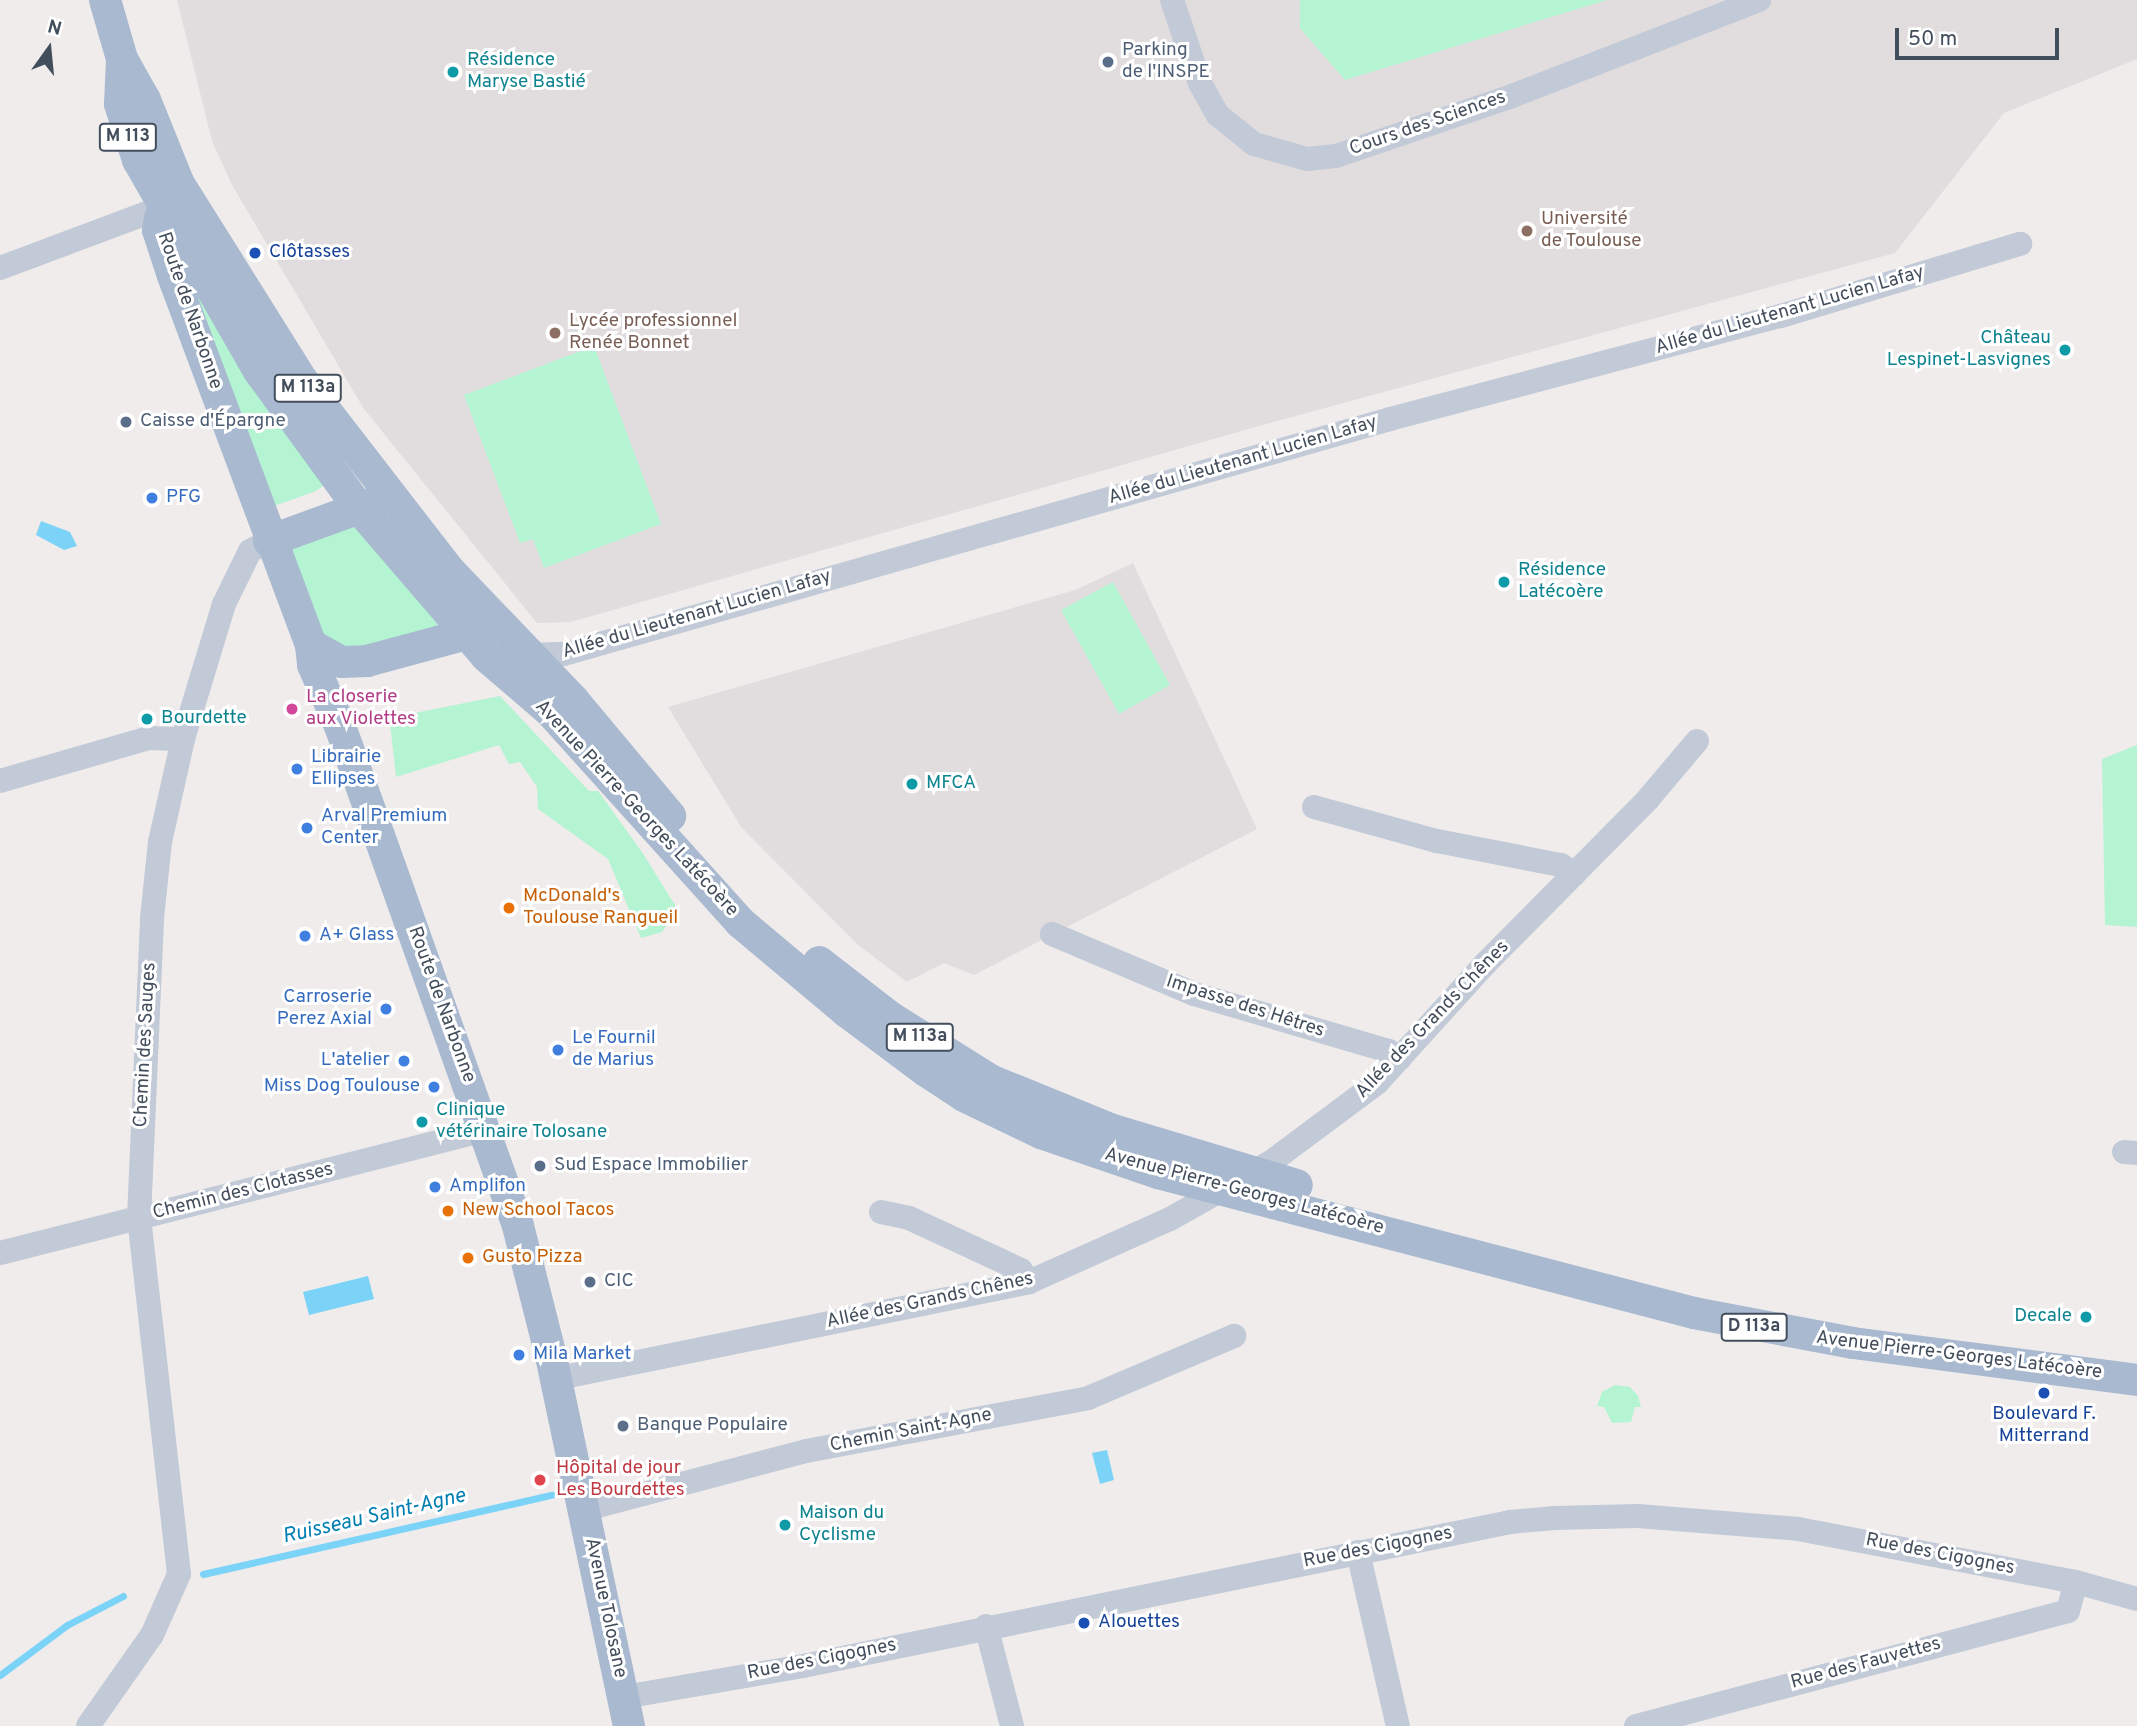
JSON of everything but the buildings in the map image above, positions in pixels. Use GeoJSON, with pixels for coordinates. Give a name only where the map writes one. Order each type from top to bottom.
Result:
{"type":"FeatureCollection","features":[{"type":"Feature","properties":{"kind":"main road","name":"Route de Narbonne"},"geometry":{"type":"LineString","coordinates":[[106,0],[122,60],[120,104],[128,136],[163,207],[158,230],[269,541],[311,645],[313,665],[340,726],[485,1130],[533,1276],[581,1500]]}},
{"type":"Feature","properties":{"kind":"main road","name":"Avenue Pierre-Georges Latécoère"},"geometry":{"type":"LineString","coordinates":[[122,60],[145,100],[172,170],[200,217],[302,380],[392,502],[724,877],[773,926],[890,1017],[990,1080],[1110,1129],[1251,1172],[1389,1220],[1740,1325],[2137,1380]]}},
{"type":"Feature","properties":{"kind":"main road","name":"Avenue Pierre-Georges Latécoère"},"geometry":{"type":"LineString","coordinates":[[163,207],[259,371],[358,507],[467,634],[550,711],[741,923],[926,1071],[964,1096],[1041,1133],[1158,1173],[1389,1220],[1776,1314],[2137,1359]]}},
{"type":"Feature","properties":{"kind":"main road"},"geometry":{"type":"LineString","coordinates":[[269,541],[358,507],[392,502]]}},
{"type":"Feature","properties":{"kind":"main road"},"geometry":{"type":"LineString","coordinates":[[311,645],[342,662],[367,661],[467,634],[481,604]]}},
{"type":"Feature","properties":{"kind":"main road","name":"Route de Narbonne"},"geometry":{"type":"LineString","coordinates":[[340,726],[341,698],[367,661]]}},
{"type":"Feature","properties":{"kind":"main road","name":"Avenue Tolosane"},"geometry":{"type":"LineString","coordinates":[[581,1500],[626,1712]]}},
{"type":"Feature","properties":{"kind":"street","name":"Cours des Sciences"},"geometry":{"type":"LineString","coordinates":[[1172,0],[1200,83],[1218,115],[1254,144],[1307,159],[1336,156],[1512,96],[1759,0]]}},
{"type":"Feature","properties":{"kind":"street"},"geometry":{"type":"LineString","coordinates":[[0,268],[163,207],[200,217]]}},
{"type":"Feature","properties":{"kind":"street","name":"Allée du Lieutenant Lucien Lafay"},"geometry":{"type":"LineString","coordinates":[[467,634],[530,655],[564,654],[1390,419],[1781,316],[2020,244]]}},
{"type":"Feature","properties":{"kind":"street","name":"Chemin des Sauges"},"geometry":{"type":"LineString","coordinates":[[88,1726],[152,1635],[179,1574],[139,1218],[152,918],[160,842],[183,739],[237,571],[250,551],[269,541]]}},
{"type":"Feature","properties":{"kind":"street"},"geometry":{"type":"LineString","coordinates":[[0,781],[149,738],[183,739]]}},
{"type":"Feature","properties":{"kind":"street","name":"Allée des Grands Chênes"},"geometry":{"type":"LineString","coordinates":[[554,1379],[1029,1282],[1136,1236],[1251,1172],[1341,1114],[1399,1059],[1697,741]]}},
{"type":"Feature","properties":{"kind":"street"},"geometry":{"type":"LineString","coordinates":[[1314,807],[1437,841],[1561,865],[1574,874]]}},
{"type":"Feature","properties":{"kind":"street","name":"Impasse des Hêtres"},"geometry":{"type":"LineString","coordinates":[[1052,934],[1194,994],[1389,1051],[1399,1059]]}},
{"type":"Feature","properties":{"kind":"street","name":"Chemin des Clotasses"},"geometry":{"type":"LineString","coordinates":[[0,1253],[485,1130]]}},
{"type":"Feature","properties":{"kind":"street"},"geometry":{"type":"LineString","coordinates":[[881,1212],[909,1217],[1021,1270],[1029,1282]]}},
{"type":"Feature","properties":{"kind":"street","name":"Chemin Saint-Agne"},"geometry":{"type":"LineString","coordinates":[[581,1500],[806,1451],[1088,1398],[1234,1336]]}},
{"type":"Feature","properties":{"kind":"street","name":"Rue des Cigognes"},"geometry":{"type":"LineString","coordinates":[[626,1712],[803,1667],[986,1626],[1510,1522],[1638,1516],[1845,1536],[2076,1582],[2137,1599]]}},
{"type":"Feature","properties":{"kind":"street"},"geometry":{"type":"LineString","coordinates":[[1358,1552],[1398,1726]]}},
{"type":"Feature","properties":{"kind":"street","name":"Rue des Fauvettes"},"geometry":{"type":"LineString","coordinates":[[1636,1726],[2068,1611],[2076,1582]]}},
{"type":"Feature","properties":{"kind":"street"},"geometry":{"type":"LineString","coordinates":[[986,1626],[1012,1726]]}},
{"type":"Feature","properties":{"kind":"shaded area","name":"Université de Toulouse"},"geometry":{"type":"Polygon","coordinates":[[[177,0],[2137,0],[2137,59],[2004,113],[1895,253],[1259,426],[571,622],[537,623],[364,409],[232,185],[212,141],[177,0]]]}},
{"type":"Feature","properties":{"kind":"shaded area"},"geometry":{"type":"Polygon","coordinates":[[[1133,563],[1257,829],[974,975],[944,963],[907,982],[858,945],[741,827],[668,707],[1075,590],[1133,563]]]}},
{"type":"Feature","properties":{"kind":"green space"},"geometry":{"type":"Polygon","coordinates":[[[1300,0],[1607,0],[1345,80],[1300,28],[1300,0]]]}},
{"type":"Feature","properties":{"kind":"green space"},"geometry":{"type":"Polygon","coordinates":[[[184,266],[327,483],[316,491],[263,510],[184,266]]]}},
{"type":"Feature","properties":{"kind":"green space"},"geometry":{"type":"Polygon","coordinates":[[[594,346],[661,524],[544,568],[533,539],[520,543],[464,395],[594,346]]]}},
{"type":"Feature","properties":{"kind":"green space"},"geometry":{"type":"Polygon","coordinates":[[[356,523],[440,622],[437,627],[339,652],[328,648],[289,545],[356,523]]]}},
{"type":"Feature","properties":{"kind":"green space"},"geometry":{"type":"Polygon","coordinates":[[[1113,582],[1170,685],[1119,714],[1061,610],[1113,582]]]}},
{"type":"Feature","properties":{"kind":"green space"},"geometry":{"type":"Polygon","coordinates":[[[500,696],[589,791],[598,791],[642,852],[678,910],[662,932],[641,938],[608,859],[538,809],[537,787],[520,762],[509,764],[499,745],[396,777],[390,723],[395,717],[500,696]]]}},
{"type":"Feature","properties":{"kind":"green space"},"geometry":{"type":"Polygon","coordinates":[[[2137,745],[2137,927],[2105,925],[2102,759],[2137,745]]]}},
{"type":"Feature","properties":{"kind":"green space"},"geometry":{"type":"Polygon","coordinates":[[[1615,1385],[1630,1387],[1638,1396],[1641,1407],[1635,1407],[1631,1422],[1612,1423],[1604,1407],[1597,1406],[1602,1392],[1615,1385]]]}},
{"type":"Feature","properties":{"kind":"water"},"geometry":{"type":"Polygon","coordinates":[[[41,521],[70,532],[77,546],[64,550],[36,535],[41,521]]]}},
{"type":"Feature","properties":{"kind":"water"},"geometry":{"type":"Polygon","coordinates":[[[368,1276],[374,1299],[309,1315],[303,1292],[368,1276]]]}},
{"type":"Feature","properties":{"kind":"water"},"geometry":{"type":"Polygon","coordinates":[[[1107,1450],[1114,1480],[1100,1484],[1092,1453],[1107,1450]]]}},
{"type":"Feature","properties":{"kind":"waterway","name":"Ruisseau Saint-Agne"},"geometry":{"type":"LineString","coordinates":[[203,1574],[552,1495]]}},
{"type":"Feature","properties":{"kind":"waterway","name":"Ruisseau Saint-Agne"},"geometry":{"type":"LineString","coordinates":[[0,1675],[67,1625],[123,1596]]}},
{"type":"Feature","properties":{"kind":"place","name":"Parking de l'INSPE"},"geometry":{"type":"Point","coordinates":[1108,62]}},
{"type":"Feature","properties":{"kind":"place","name":"Résidence Maryse Bastié"},"geometry":{"type":"Point","coordinates":[453,72]}},
{"type":"Feature","properties":{"kind":"place","name":"Université de Toulouse"},"geometry":{"type":"Point","coordinates":[1527,231]}},
{"type":"Feature","properties":{"kind":"place","name":"Clôtasses"},"geometry":{"type":"Point","coordinates":[255,253]}},
{"type":"Feature","properties":{"kind":"place","name":"Lycée professionnel Renée Bonnet"},"geometry":{"type":"Point","coordinates":[555,333]}},
{"type":"Feature","properties":{"kind":"place","name":"Château Lespinet-Lasvignes"},"geometry":{"type":"Point","coordinates":[2065,350]}},
{"type":"Feature","properties":{"kind":"place","name":"Caisse d'Épargne"},"geometry":{"type":"Point","coordinates":[126,422]}},
{"type":"Feature","properties":{"kind":"place","name":"PFG"},"geometry":{"type":"Point","coordinates":[152,498]}},
{"type":"Feature","properties":{"kind":"place","name":"Résidence Latécoère"},"geometry":{"type":"Point","coordinates":[1504,582]}},
{"type":"Feature","properties":{"kind":"place","name":"La closerie aux Violettes"},"geometry":{"type":"Point","coordinates":[292,709]}},
{"type":"Feature","properties":{"kind":"place","name":"Bourdette"},"geometry":{"type":"Point","coordinates":[147,719]}},
{"type":"Feature","properties":{"kind":"place","name":"Librairie Ellipses"},"geometry":{"type":"Point","coordinates":[297,769]}},
{"type":"Feature","properties":{"kind":"place","name":"MFCA"},"geometry":{"type":"Point","coordinates":[912,784]}},
{"type":"Feature","properties":{"kind":"place","name":"Arval Premium Center"},"geometry":{"type":"Point","coordinates":[307,828]}},
{"type":"Feature","properties":{"kind":"place","name":"McDonald's Toulouse Rangueil"},"geometry":{"type":"Point","coordinates":[509,908]}},
{"type":"Feature","properties":{"kind":"place","name":"A+ Glass"},"geometry":{"type":"Point","coordinates":[305,936]}},
{"type":"Feature","properties":{"kind":"place","name":"Carroserie Perez Axial"},"geometry":{"type":"Point","coordinates":[386,1009]}},
{"type":"Feature","properties":{"kind":"place","name":"Le Fournil de Marius"},"geometry":{"type":"Point","coordinates":[558,1050]}},
{"type":"Feature","properties":{"kind":"place","name":"L'atelier"},"geometry":{"type":"Point","coordinates":[404,1061]}},
{"type":"Feature","properties":{"kind":"place","name":"Miss Dog Toulouse"},"geometry":{"type":"Point","coordinates":[434,1087]}},
{"type":"Feature","properties":{"kind":"place","name":"Clinique vétérinaire Tolosane"},"geometry":{"type":"Point","coordinates":[422,1122]}},
{"type":"Feature","properties":{"kind":"place","name":"Sud Espace Immobilier"},"geometry":{"type":"Point","coordinates":[540,1166]}},
{"type":"Feature","properties":{"kind":"place","name":"Amplifon"},"geometry":{"type":"Point","coordinates":[435,1187]}},
{"type":"Feature","properties":{"kind":"place","name":"New School Tacos"},"geometry":{"type":"Point","coordinates":[448,1211]}},
{"type":"Feature","properties":{"kind":"place","name":"Gusto Pizza"},"geometry":{"type":"Point","coordinates":[468,1258]}},
{"type":"Feature","properties":{"kind":"place","name":"CIC"},"geometry":{"type":"Point","coordinates":[590,1282]}},
{"type":"Feature","properties":{"kind":"place","name":"Decale"},"geometry":{"type":"Point","coordinates":[2086,1317]}},
{"type":"Feature","properties":{"kind":"place","name":"Mila Market"},"geometry":{"type":"Point","coordinates":[519,1355]}},
{"type":"Feature","properties":{"kind":"place","name":"Boulevard F. Mitterrand"},"geometry":{"type":"Point","coordinates":[2044,1393]}},
{"type":"Feature","properties":{"kind":"place","name":"Banque Populaire"},"geometry":{"type":"Point","coordinates":[623,1426]}},
{"type":"Feature","properties":{"kind":"place","name":"Hôpital de jour Les Bourdettes"},"geometry":{"type":"Point","coordinates":[540,1480]}},
{"type":"Feature","properties":{"kind":"place","name":"Maison du Cyclisme"},"geometry":{"type":"Point","coordinates":[785,1525]}},
{"type":"Feature","properties":{"kind":"place","name":"Alouettes"},"geometry":{"type":"Point","coordinates":[1084,1623]}}]}
